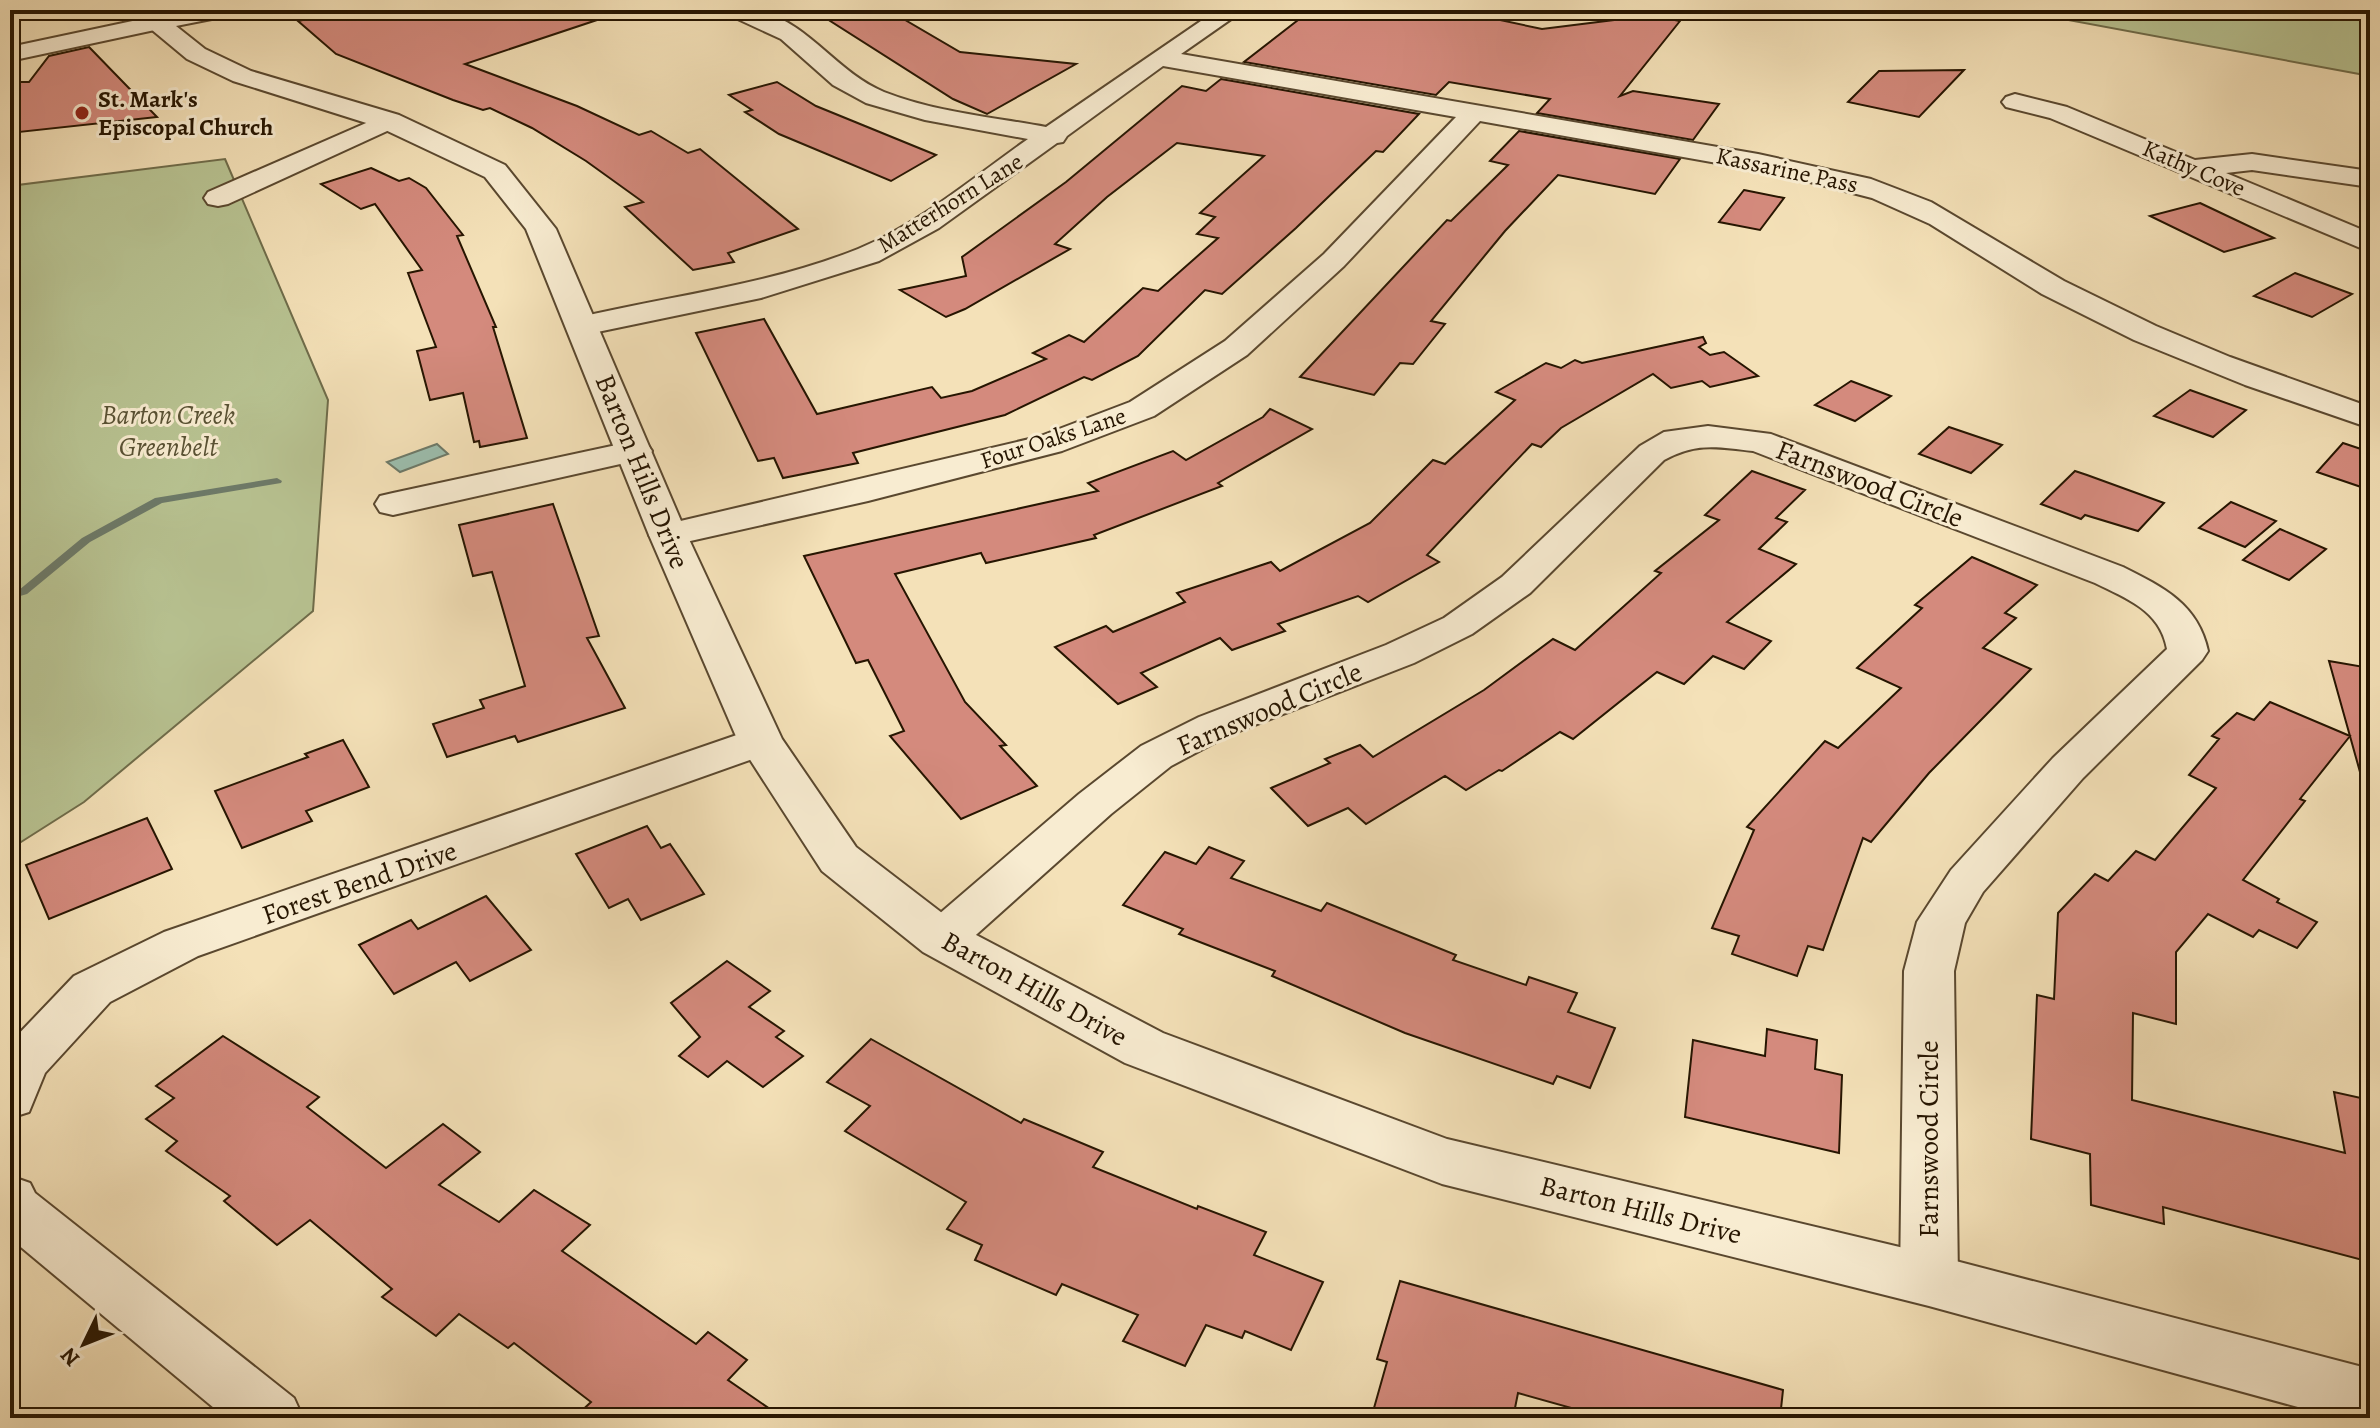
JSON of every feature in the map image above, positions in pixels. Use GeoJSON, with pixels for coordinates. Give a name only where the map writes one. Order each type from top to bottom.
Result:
{"type":"FeatureCollection","features":[{"type":"Feature","properties":{"kind":"street"},"geometry":{"type":"LineString","coordinates":[[10,54],[148,16],[224,10]]}},
{"type":"Feature","properties":{"kind":"street"},"geometry":{"type":"LineString","coordinates":[[737,10],[774,24],[794,37],[833,76],[857,89],[893,103],[1054,136]]}},
{"type":"Feature","properties":{"kind":"street","name":"Matterhorn Lane"},"geometry":{"type":"LineString","coordinates":[[583,326],[750,292],[869,255],[929,222],[1054,136],[1159,58],[1233,10]]}},
{"type":"Feature","properties":{"kind":"street","name":"Barton Hills Drive"},"geometry":{"type":"LineString","coordinates":[[148,16],[196,54],[242,76],[389,121],[495,171],[516,194],[541,229],[668,535],[760,741],[839,859],[941,939],[1144,1048],[1442,1161],[1929,1280],[2370,1398]]}},
{"type":"Feature","properties":{"kind":"street","name":"Kassarine Pass"},"geometry":{"type":"LineString","coordinates":[[1159,58],[1824,174],[1877,190],[1922,209],[2070,297],[2153,338],[2229,370],[2370,418]]}},
{"type":"Feature","properties":{"kind":"street","name":"Kathy Cove"},"geometry":{"type":"LineString","coordinates":[[2015,102],[2058,112],[2370,243]]}},
{"type":"Feature","properties":{"kind":"street","name":"Four Oaks Lane"},"geometry":{"type":"LineString","coordinates":[[668,535],[1050,444],[1142,409],[1236,348],[1334,260],[1475,112]]}},
{"type":"Feature","properties":{"kind":"street"},"geometry":{"type":"LineString","coordinates":[[218,198],[389,121]]}},
{"type":"Feature","properties":{"kind":"street"},"geometry":{"type":"LineString","coordinates":[[2194,167],[2252,162],[2370,179]]}},
{"type":"Feature","properties":{"kind":"street","name":"Farnswood Circle"},"geometry":{"type":"LineString","coordinates":[[941,939],[1095,804],[1156,756],[1214,726],[1400,654],[1458,626],[1516,585],[1652,453],[1676,439],[1708,436],[1759,441],[2109,575],[2162,603],[2185,629],[2188,651],[2068,768],[1967,881],[1941,922],[1929,971],[1929,1280]]}},
{"type":"Feature","properties":{"kind":"street"},"geometry":{"type":"LineString","coordinates":[[393,504],[635,451]]}},
{"type":"Feature","properties":{"kind":"street","name":"Forest Bend Drive"},"geometry":{"type":"LineString","coordinates":[[10,1097],[23,1063],[92,989],[181,944],[760,741]]}},
{"type":"Feature","properties":{"kind":"street"},"geometry":{"type":"LineString","coordinates":[[10,1199],[12,1207],[77,1262],[272,1418]]}},
{"type":"Feature","properties":{"kind":"green space"},"geometry":{"type":"Polygon","coordinates":[[[2014,10],[2370,10],[2370,76],[2014,10]]]}},
{"type":"Feature","properties":{"kind":"green space","name":"Barton Creek Greenbelt"},"geometry":{"type":"Polygon","coordinates":[[[225,159],[328,400],[313,611],[84,802],[10,849],[10,186],[225,159]]]}},
{"type":"Feature","properties":{"kind":"shaded area"},"geometry":{"type":"Polygon","coordinates":[[[437,444],[448,454],[400,472],[387,462],[437,444]]]}},
{"type":"Feature","properties":{"kind":"building"},"geometry":{"type":"Polygon","coordinates":[[[349,10],[608,10],[609,16],[465,64],[577,106],[639,135],[651,131],[688,153],[700,149],[798,229],[728,253],[734,262],[693,270],[625,207],[643,202],[586,161],[532,128],[490,108],[483,110],[453,100],[336,54],[298,21],[349,10]]]}},
{"type":"Feature","properties":{"kind":"building"},"geometry":{"type":"Polygon","coordinates":[[[813,10],[888,10],[960,52],[1076,64],[987,114],[953,99],[813,10]]]}},
{"type":"Feature","properties":{"kind":"building"},"geometry":{"type":"Polygon","coordinates":[[[1311,10],[1453,10],[1542,29],[1622,19],[1630,10],[1683,10],[1675,20],[1680,21],[1620,96],[1633,91],[1719,104],[1693,140],[1537,113],[1550,99],[1449,82],[1436,95],[1244,62],[1311,10]]]}},
{"type":"Feature","properties":{"kind":"building"},"geometry":{"type":"Polygon","coordinates":[[[89,47],[157,117],[10,133],[10,82],[29,82],[49,56],[89,47]]]}},
{"type":"Feature","properties":{"kind":"building"},"geometry":{"type":"Polygon","coordinates":[[[1964,70],[1919,117],[1848,102],[1879,71],[1964,70]]]}},
{"type":"Feature","properties":{"kind":"building"},"geometry":{"type":"Polygon","coordinates":[[[1221,79],[1419,114],[1383,152],[1376,151],[1222,294],[1205,290],[1138,356],[1092,380],[1084,377],[1005,415],[853,453],[858,463],[783,478],[774,458],[758,461],[696,333],[764,319],[817,414],[932,387],[941,398],[972,391],[1046,359],[1033,353],[1069,335],[1084,342],[1143,288],[1158,291],[1218,238],[1197,234],[1215,217],[1200,213],[1264,156],[1177,143],[1107,197],[1055,244],[1070,249],[965,309],[946,317],[900,290],[966,276],[962,257],[1066,182],[1182,86],[1206,91],[1221,79]]]}},
{"type":"Feature","properties":{"kind":"building"},"geometry":{"type":"Polygon","coordinates":[[[777,82],[816,106],[936,155],[891,181],[779,134],[745,112],[752,110],[729,95],[777,82]]]}},
{"type":"Feature","properties":{"kind":"building"},"geometry":{"type":"Polygon","coordinates":[[[1519,131],[1680,159],[1655,194],[1558,175],[1505,231],[1431,321],[1445,324],[1413,364],[1400,363],[1374,395],[1300,377],[1447,220],[1451,221],[1508,165],[1490,161],[1519,131]]]}},
{"type":"Feature","properties":{"kind":"building"},"geometry":{"type":"Polygon","coordinates":[[[371,168],[399,181],[409,178],[426,188],[463,235],[457,236],[496,327],[493,327],[527,438],[480,447],[479,441],[474,442],[463,393],[430,400],[417,351],[436,347],[408,273],[422,270],[375,204],[361,209],[321,184],[371,168]]]}},
{"type":"Feature","properties":{"kind":"building"},"geometry":{"type":"Polygon","coordinates":[[[1744,190],[1784,198],[1760,230],[1719,222],[1744,190]]]}},
{"type":"Feature","properties":{"kind":"building"},"geometry":{"type":"Polygon","coordinates":[[[2200,203],[2274,238],[2224,252],[2150,216],[2200,203]]]}},
{"type":"Feature","properties":{"kind":"building"},"geometry":{"type":"Polygon","coordinates":[[[2295,273],[2352,294],[2312,317],[2254,296],[2295,273]]]}},
{"type":"Feature","properties":{"kind":"building"},"geometry":{"type":"Polygon","coordinates":[[[1703,337],[1706,343],[1699,347],[1710,355],[1724,352],[1758,376],[1710,387],[1702,381],[1671,388],[1653,374],[1561,428],[1541,447],[1532,444],[1427,555],[1439,562],[1368,602],[1358,596],[1278,624],[1285,631],[1232,650],[1220,638],[1141,673],[1157,687],[1118,704],[1055,647],[1106,626],[1113,632],[1185,602],[1177,593],[1271,562],[1280,571],[1370,523],[1433,460],[1445,464],[1515,400],[1496,392],[1546,363],[1561,368],[1575,360],[1582,363],[1703,337]]]}},
{"type":"Feature","properties":{"kind":"building"},"geometry":{"type":"Polygon","coordinates":[[[1851,381],[1891,396],[1855,421],[1815,405],[1851,381]]]}},
{"type":"Feature","properties":{"kind":"building"},"geometry":{"type":"Polygon","coordinates":[[[2190,390],[2246,410],[2213,437],[2154,416],[2190,390]]]}},
{"type":"Feature","properties":{"kind":"building"},"geometry":{"type":"Polygon","coordinates":[[[1270,409],[1312,429],[1218,483],[1222,486],[1094,535],[1096,538],[986,563],[981,553],[895,574],[965,702],[1006,745],[1000,746],[1037,786],[961,819],[890,736],[904,731],[868,660],[856,663],[804,556],[1098,491],[1088,483],[1173,451],[1186,460],[1263,417],[1270,409]]]}},
{"type":"Feature","properties":{"kind":"building"},"geometry":{"type":"Polygon","coordinates":[[[1949,427],[2002,445],[1971,473],[1919,454],[1949,427]]]}},
{"type":"Feature","properties":{"kind":"building"},"geometry":{"type":"Polygon","coordinates":[[[2343,443],[2370,452],[2370,490],[2317,472],[2343,443]]]}},
{"type":"Feature","properties":{"kind":"building"},"geometry":{"type":"Polygon","coordinates":[[[1752,471],[1805,490],[1776,518],[1787,522],[1759,549],[1796,564],[1727,622],[1771,641],[1744,669],[1713,656],[1684,684],[1657,672],[1573,739],[1560,732],[1502,771],[1466,790],[1445,776],[1366,824],[1348,808],[1308,826],[1271,788],[1330,763],[1325,759],[1360,745],[1373,757],[1484,690],[1553,639],[1575,650],[1661,573],[1655,571],[1719,520],[1705,515],[1752,471]]]}},
{"type":"Feature","properties":{"kind":"building"},"geometry":{"type":"Polygon","coordinates":[[[2075,471],[2164,503],[2138,531],[2085,515],[2081,519],[2041,504],[2075,471]]]}},
{"type":"Feature","properties":{"kind":"building"},"geometry":{"type":"Polygon","coordinates":[[[2231,502],[2276,521],[2245,547],[2199,528],[2231,502]]]}},
{"type":"Feature","properties":{"kind":"building"},"geometry":{"type":"Polygon","coordinates":[[[553,504],[599,636],[587,638],[625,708],[518,742],[515,736],[447,757],[433,724],[484,708],[480,700],[525,686],[492,572],[473,576],[459,525],[553,504]]]}},
{"type":"Feature","properties":{"kind":"building"},"geometry":{"type":"Polygon","coordinates":[[[2280,529],[2326,549],[2289,580],[2243,560],[2280,529]]]}},
{"type":"Feature","properties":{"kind":"building"},"geometry":{"type":"Polygon","coordinates":[[[1972,557],[2037,585],[2005,613],[2016,618],[1983,648],[2031,669],[1929,773],[1871,842],[1863,838],[1823,950],[1808,946],[1797,976],[1732,954],[1739,936],[1712,928],[1754,830],[1747,827],[1825,741],[1838,748],[1901,688],[1857,668],[1922,608],[1915,605],[1972,557]]]}},
{"type":"Feature","properties":{"kind":"building"},"geometry":{"type":"Polygon","coordinates":[[[2329,661],[2370,668],[2370,770],[2360,772],[2329,661]]]}},
{"type":"Feature","properties":{"kind":"building"},"geometry":{"type":"Polygon","coordinates":[[[2270,702],[2350,736],[2300,799],[2305,801],[2243,880],[2317,922],[2297,948],[2259,930],[2253,937],[2208,914],[2176,952],[2176,1024],[2133,1013],[2132,1100],[2345,1153],[2334,1092],[2370,1100],[2370,1262],[2163,1207],[2164,1224],[2091,1205],[2090,1154],[2031,1139],[2037,995],[2054,999],[2058,913],[2095,874],[2108,881],[2136,851],[2155,860],[2216,788],[2189,775],[2219,739],[2212,736],[2237,713],[2254,720],[2270,702]]]}},
{"type":"Feature","properties":{"kind":"building"},"geometry":{"type":"Polygon","coordinates":[[[343,740],[369,787],[306,811],[312,821],[242,848],[215,791],[308,757],[305,754],[343,740]]]}},
{"type":"Feature","properties":{"kind":"building"},"geometry":{"type":"Polygon","coordinates":[[[147,818],[172,869],[49,919],[26,865],[147,818]]]}},
{"type":"Feature","properties":{"kind":"building"},"geometry":{"type":"Polygon","coordinates":[[[647,826],[661,848],[670,844],[704,894],[641,920],[628,899],[609,908],[576,854],[647,826]]]}},
{"type":"Feature","properties":{"kind":"building"},"geometry":{"type":"Polygon","coordinates":[[[1209,847],[1244,861],[1231,878],[1321,911],[1327,903],[1456,955],[1453,960],[1526,985],[1529,977],[1577,993],[1568,1012],[1615,1028],[1590,1088],[1557,1076],[1553,1084],[1405,1033],[1272,976],[1275,971],[1179,934],[1183,929],[1123,905],[1165,852],[1196,864],[1209,847]]]}},
{"type":"Feature","properties":{"kind":"building"},"geometry":{"type":"Polygon","coordinates":[[[486,896],[531,950],[470,981],[456,962],[394,994],[359,945],[411,920],[418,929],[486,896]]]}},
{"type":"Feature","properties":{"kind":"building"},"geometry":{"type":"Polygon","coordinates":[[[727,961],[770,991],[749,1007],[784,1031],[776,1037],[803,1056],[763,1087],[727,1061],[708,1077],[679,1056],[700,1037],[671,1003],[727,961]]]}},
{"type":"Feature","properties":{"kind":"building"},"geometry":{"type":"Polygon","coordinates":[[[1767,1029],[1817,1040],[1815,1069],[1842,1075],[1839,1153],[1685,1117],[1693,1040],[1765,1056],[1767,1029]]]}},
{"type":"Feature","properties":{"kind":"building"},"geometry":{"type":"Polygon","coordinates":[[[223,1036],[319,1097],[307,1107],[386,1168],[443,1124],[480,1152],[439,1185],[499,1222],[534,1190],[590,1225],[562,1251],[696,1344],[708,1332],[747,1360],[728,1380],[783,1418],[574,1418],[591,1402],[514,1343],[508,1348],[459,1314],[436,1336],[382,1297],[392,1289],[310,1220],[277,1245],[224,1201],[230,1196],[166,1151],[177,1141],[146,1119],[174,1098],[156,1086],[223,1036]]]}},
{"type":"Feature","properties":{"kind":"building"},"geometry":{"type":"Polygon","coordinates":[[[871,1039],[1021,1123],[1024,1119],[1103,1152],[1093,1167],[1197,1209],[1198,1206],[1266,1232],[1254,1255],[1323,1282],[1291,1350],[1245,1331],[1242,1338],[1206,1325],[1185,1366],[1123,1341],[1138,1315],[1062,1284],[1056,1295],[975,1260],[982,1245],[947,1229],[966,1202],[845,1131],[870,1106],[827,1082],[871,1039]]]}},
{"type":"Feature","properties":{"kind":"building"},"geometry":{"type":"Polygon","coordinates":[[[1400,1281],[1783,1390],[1780,1418],[1607,1418],[1518,1393],[1513,1418],[1408,1418],[1374,1408],[1387,1362],[1377,1359],[1400,1281]]]}},
{"type":"Feature","properties":{"kind":"waterway"},"geometry":{"type":"LineString","coordinates":[[10,596],[23,592],[86,540],[159,500],[277,481]]}},
{"type":"Feature","properties":{"kind":"place","name":"St. Mark's Episcopal Church"},"geometry":{"type":"Point","coordinates":[82,113]}}]}
